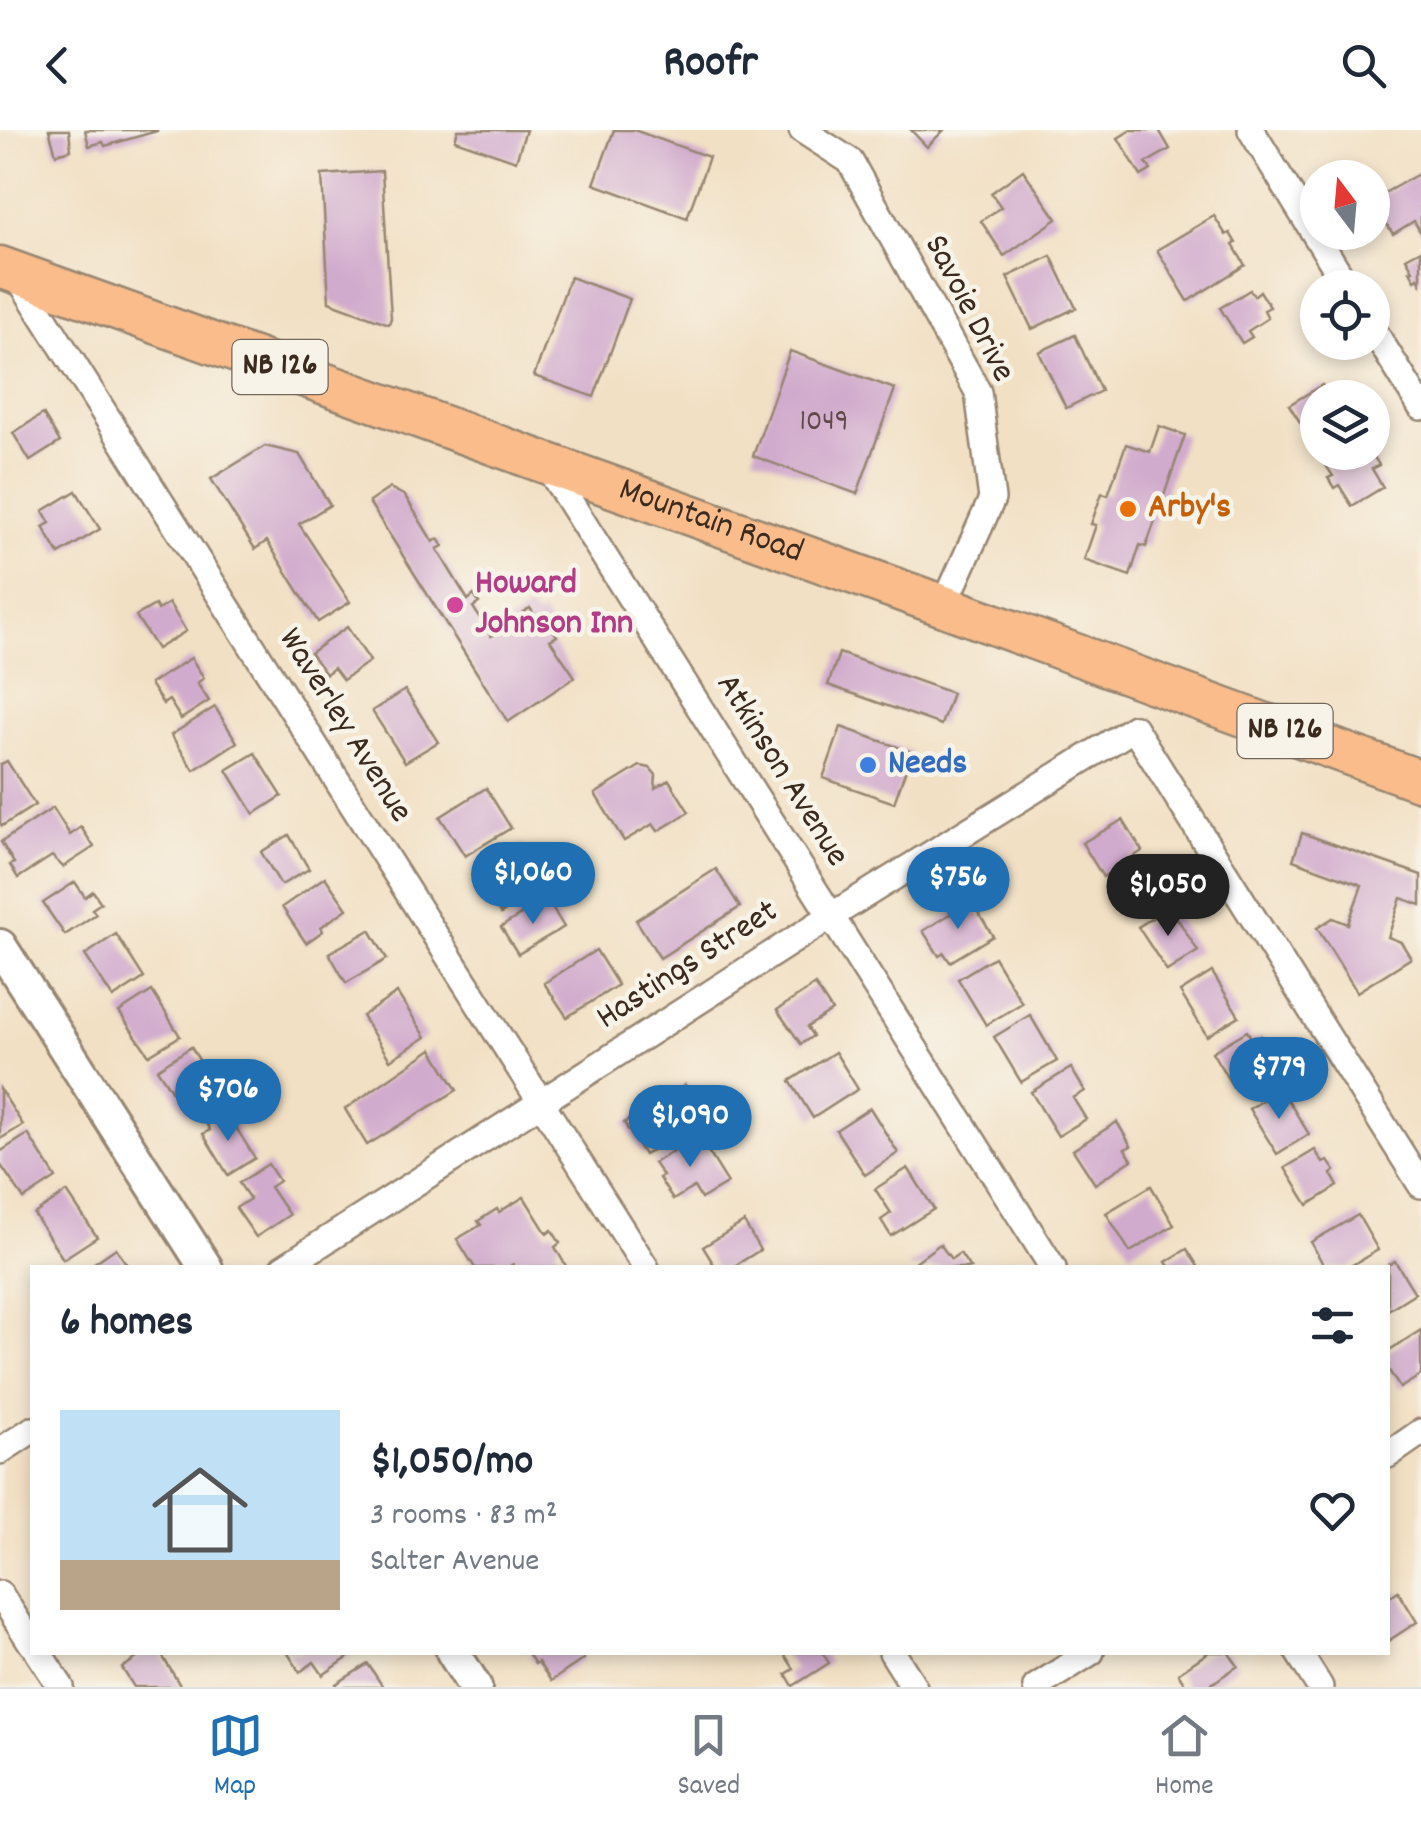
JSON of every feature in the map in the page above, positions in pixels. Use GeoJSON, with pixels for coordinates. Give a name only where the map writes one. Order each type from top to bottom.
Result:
{"type":"FeatureCollection","features":[{"type":"Feature","properties":{"kind":"main road","name":"Mountain Road"},"geometry":{"type":"LineString","coordinates":[[7,270],[944,606],[1141,705],[1421,780]]}},
{"type":"Feature","properties":{"kind":"street","name":"Savoie Drive"},"geometry":{"type":"LineString","coordinates":[[802,130],[850,161],[978,392],[992,499],[944,606]]}},
{"type":"Feature","properties":{"kind":"street"},"geometry":{"type":"LineString","coordinates":[[1251,130],[1337,270]]}},
{"type":"Feature","properties":{"kind":"street","name":"Waverley Avenue"},"geometry":{"type":"LineString","coordinates":[[7,270],[644,1265]]}},
{"type":"Feature","properties":{"kind":"street"},"geometry":{"type":"LineString","coordinates":[[1390,357],[1421,407]]}},
{"type":"Feature","properties":{"kind":"street","name":"Atkinson Avenue"},"geometry":{"type":"LineString","coordinates":[[546,464],[1051,1265]]}},
{"type":"Feature","properties":{"kind":"street"},"geometry":{"type":"LineString","coordinates":[[1141,705],[1421,1184]]}},
{"type":"Feature","properties":{"kind":"street","name":"Hastings Street"},"geometry":{"type":"LineString","coordinates":[[288,1265],[831,916],[1141,705]]}},
{"type":"Feature","properties":{"kind":"street"},"geometry":{"type":"LineString","coordinates":[[0,946],[204,1265]]}},
{"type":"Feature","properties":{"kind":"street"},"geometry":{"type":"LineString","coordinates":[[0,1451],[30,1431]]}},
{"type":"Feature","properties":{"kind":"street"},"geometry":{"type":"LineString","coordinates":[[1390,1454],[1421,1432]]}},
{"type":"Feature","properties":{"kind":"street"},"geometry":{"type":"LineString","coordinates":[[0,1594],[30,1641]]}},
{"type":"Feature","properties":{"kind":"street"},"geometry":{"type":"LineString","coordinates":[[40,1655],[61,1687]]}},
{"type":"Feature","properties":{"kind":"street"},"geometry":{"type":"LineString","coordinates":[[455,1655],[475,1687]]}},
{"type":"Feature","properties":{"kind":"street"},"geometry":{"type":"LineString","coordinates":[[894,1655],[914,1687]]}},
{"type":"Feature","properties":{"kind":"street"},"geometry":{"type":"LineString","coordinates":[[1036,1687],[1086,1655]]}},
{"type":"Feature","properties":{"kind":"street"},"geometry":{"type":"LineString","coordinates":[[1300,1655],[1320,1687]]}},
{"type":"Feature","properties":{"kind":"building"},"geometry":{"type":"Polygon","coordinates":[[[49,130],[69,130],[71,150],[56,154],[49,130]]]}},
{"type":"Feature","properties":{"kind":"building"},"geometry":{"type":"Polygon","coordinates":[[[85,130],[157,131],[105,146],[103,142],[89,146],[85,130]]]}},
{"type":"Feature","properties":{"kind":"building"},"geometry":{"type":"Polygon","coordinates":[[[458,130],[526,130],[516,161],[455,140],[458,130]]]}},
{"type":"Feature","properties":{"kind":"building"},"geometry":{"type":"Polygon","coordinates":[[[614,130],[634,130],[709,157],[687,218],[594,184],[614,130]]]}},
{"type":"Feature","properties":{"kind":"building"},"geometry":{"type":"Polygon","coordinates":[[[911,130],[944,130],[927,147],[911,130]]]}},
{"type":"Feature","properties":{"kind":"building"},"geometry":{"type":"Polygon","coordinates":[[[1131,130],[1159,130],[1170,149],[1146,163],[1151,170],[1141,176],[1118,138],[1131,130]]]}},
{"type":"Feature","properties":{"kind":"building"},"geometry":{"type":"Polygon","coordinates":[[[1023,170],[1057,219],[1004,256],[981,221],[1001,207],[991,193],[1023,170]]]}},
{"type":"Feature","properties":{"kind":"building"},"geometry":{"type":"Polygon","coordinates":[[[382,171],[389,324],[329,302],[322,175],[382,171]]]}},
{"type":"Feature","properties":{"kind":"building"},"geometry":{"type":"Polygon","coordinates":[[[1420,173],[1421,233],[1414,221],[1393,234],[1390,190],[1420,173]]]}},
{"type":"Feature","properties":{"kind":"building"},"geometry":{"type":"Polygon","coordinates":[[[1214,216],[1226,235],[1230,233],[1245,265],[1188,301],[1157,250],[1214,216]]]}},
{"type":"Feature","properties":{"kind":"building"},"geometry":{"type":"Polygon","coordinates":[[[1421,250],[1421,283],[1418,278],[1415,280],[1406,258],[1421,250]]]}},
{"type":"Feature","properties":{"kind":"building"},"geometry":{"type":"Polygon","coordinates":[[[1051,256],[1076,308],[1032,329],[1007,277],[1051,256]]]}},
{"type":"Feature","properties":{"kind":"building"},"geometry":{"type":"Polygon","coordinates":[[[570,277],[630,299],[594,397],[534,376],[570,277]]]}},
{"type":"Feature","properties":{"kind":"building"},"geometry":{"type":"Polygon","coordinates":[[[1250,290],[1254,296],[1260,291],[1270,307],[1264,310],[1268,318],[1248,331],[1252,337],[1242,343],[1220,308],[1250,290]]]}},
{"type":"Feature","properties":{"kind":"building"},"geometry":{"type":"Polygon","coordinates":[[[1075,335],[1101,391],[1066,408],[1039,352],[1075,335]]]}},
{"type":"Feature","properties":{"kind":"building"},"geometry":{"type":"Polygon","coordinates":[[[790,351],[895,389],[857,494],[753,456],[790,351]]]}},
{"type":"Feature","properties":{"kind":"building"},"geometry":{"type":"Polygon","coordinates":[[[1300,398],[1300,422],[1289,405],[1300,398]]]}},
{"type":"Feature","properties":{"kind":"building"},"geometry":{"type":"Polygon","coordinates":[[[43,414],[60,442],[30,461],[13,433],[43,414]]]}},
{"type":"Feature","properties":{"kind":"building","name":"Arby's"},"geometry":{"type":"Polygon","coordinates":[[[1159,426],[1185,435],[1146,547],[1140,545],[1130,576],[1084,560],[1102,493],[1108,495],[1126,444],[1150,452],[1159,426]]]}},
{"type":"Feature","properties":{"kind":"building"},"geometry":{"type":"Polygon","coordinates":[[[265,446],[299,454],[330,505],[299,524],[350,602],[318,622],[267,541],[255,549],[211,479],[265,446]]]}},
{"type":"Feature","properties":{"kind":"building"},"geometry":{"type":"Polygon","coordinates":[[[1329,470],[1373,470],[1383,487],[1352,506],[1339,485],[1334,488],[1328,478],[1333,476],[1329,470]]]}},
{"type":"Feature","properties":{"kind":"building","name":"Howard Johnson Inn"},"geometry":{"type":"Polygon","coordinates":[[[390,488],[405,496],[433,542],[438,539],[443,546],[437,549],[468,600],[474,595],[479,603],[473,607],[491,636],[530,608],[536,617],[542,613],[557,636],[550,640],[575,677],[508,722],[369,502],[390,488]]]}},
{"type":"Feature","properties":{"kind":"building"},"geometry":{"type":"Polygon","coordinates":[[[76,491],[100,529],[59,554],[43,527],[50,523],[43,511],[76,491]]]}},
{"type":"Feature","properties":{"kind":"building"},"geometry":{"type":"Polygon","coordinates":[[[169,603],[186,631],[157,649],[136,616],[155,605],[158,610],[169,603]]]}},
{"type":"Feature","properties":{"kind":"building"},"geometry":{"type":"Polygon","coordinates":[[[347,627],[370,661],[343,680],[334,668],[326,674],[310,653],[347,627]]]}},
{"type":"Feature","properties":{"kind":"building"},"geometry":{"type":"Polygon","coordinates":[[[839,653],[952,693],[941,725],[828,685],[839,653]]]}},
{"type":"Feature","properties":{"kind":"building"},"geometry":{"type":"Polygon","coordinates":[[[191,658],[204,678],[197,683],[209,701],[181,719],[169,700],[163,704],[150,684],[191,658]]]}},
{"type":"Feature","properties":{"kind":"building"},"geometry":{"type":"Polygon","coordinates":[[[405,690],[438,742],[405,762],[372,711],[405,690]]]}},
{"type":"Feature","properties":{"kind":"building"},"geometry":{"type":"Polygon","coordinates":[[[215,707],[237,742],[194,770],[171,735],[215,707]]]}},
{"type":"Feature","properties":{"kind":"building","name":"Needs"},"geometry":{"type":"Polygon","coordinates":[[[841,727],[912,752],[894,803],[823,778],[841,727]]]}},
{"type":"Feature","properties":{"kind":"building"},"geometry":{"type":"Polygon","coordinates":[[[255,753],[282,796],[254,814],[227,770],[255,753]]]}},
{"type":"Feature","properties":{"kind":"building"},"geometry":{"type":"Polygon","coordinates":[[[7,761],[35,805],[2,826],[0,765],[7,761]]]}},
{"type":"Feature","properties":{"kind":"building"},"geometry":{"type":"Polygon","coordinates":[[[640,766],[650,768],[656,775],[655,788],[669,780],[689,812],[658,831],[653,824],[624,841],[595,794],[640,766]]]}},
{"type":"Feature","properties":{"kind":"building"},"geometry":{"type":"Polygon","coordinates":[[[486,788],[511,828],[465,856],[440,817],[486,788]]]}},
{"type":"Feature","properties":{"kind":"building"},"geometry":{"type":"Polygon","coordinates":[[[53,808],[70,835],[81,827],[94,847],[63,867],[52,856],[18,878],[1,842],[53,808]]]}},
{"type":"Feature","properties":{"kind":"building"},"geometry":{"type":"Polygon","coordinates":[[[1123,820],[1142,851],[1103,877],[1082,843],[1123,820]]]}},
{"type":"Feature","properties":{"kind":"building"},"geometry":{"type":"Polygon","coordinates":[[[1302,833],[1421,875],[1421,905],[1401,898],[1388,937],[1401,942],[1411,958],[1357,992],[1317,928],[1333,918],[1348,924],[1362,885],[1293,860],[1302,833]]]}},
{"type":"Feature","properties":{"kind":"building"},"geometry":{"type":"Polygon","coordinates":[[[289,835],[309,869],[281,885],[261,852],[289,835]]]}},
{"type":"Feature","properties":{"kind":"building"},"geometry":{"type":"Polygon","coordinates":[[[522,845],[547,885],[501,914],[476,874],[522,845]]]}},
{"type":"Feature","properties":{"kind":"building"},"geometry":{"type":"Polygon","coordinates":[[[716,869],[740,907],[660,958],[636,920],[716,869]]]}},
{"type":"Feature","properties":{"kind":"building"},"geometry":{"type":"Polygon","coordinates":[[[325,877],[347,909],[306,943],[282,907],[325,877]]]}},
{"type":"Feature","properties":{"kind":"building"},"geometry":{"type":"Polygon","coordinates":[[[75,882],[85,897],[93,891],[101,903],[92,909],[96,914],[65,935],[43,903],[75,882]]]}},
{"type":"Feature","properties":{"kind":"building"},"geometry":{"type":"Polygon","coordinates":[[[547,899],[564,927],[518,954],[501,927],[547,899]]]}},
{"type":"Feature","properties":{"kind":"building"},"geometry":{"type":"Polygon","coordinates":[[[971,901],[993,936],[950,962],[944,953],[939,956],[923,931],[971,901]]]}},
{"type":"Feature","properties":{"kind":"building"},"geometry":{"type":"Polygon","coordinates":[[[1170,907],[1198,951],[1167,971],[1138,927],[1170,907]]]}},
{"type":"Feature","properties":{"kind":"building"},"geometry":{"type":"Polygon","coordinates":[[[370,930],[387,959],[346,983],[329,953],[370,930]]]}},
{"type":"Feature","properties":{"kind":"building"},"geometry":{"type":"Polygon","coordinates":[[[116,934],[144,978],[113,998],[85,955],[116,934]]]}},
{"type":"Feature","properties":{"kind":"building"},"geometry":{"type":"Polygon","coordinates":[[[596,950],[618,985],[567,1017],[544,983],[596,950]]]}},
{"type":"Feature","properties":{"kind":"building"},"geometry":{"type":"Polygon","coordinates":[[[994,957],[1022,1003],[986,1025],[958,979],[994,957]]]}},
{"type":"Feature","properties":{"kind":"building"},"geometry":{"type":"Polygon","coordinates":[[[1212,972],[1239,1016],[1207,1036],[1180,992],[1212,972]]]}},
{"type":"Feature","properties":{"kind":"building"},"geometry":{"type":"Polygon","coordinates":[[[815,985],[832,1011],[807,1027],[813,1036],[801,1044],[777,1010],[815,985]]]}},
{"type":"Feature","properties":{"kind":"building"},"geometry":{"type":"Polygon","coordinates":[[[152,991],[180,1036],[149,1055],[119,1012],[152,991]]]}},
{"type":"Feature","properties":{"kind":"building"},"geometry":{"type":"Polygon","coordinates":[[[397,993],[426,1037],[390,1060],[362,1016],[397,993]]]}},
{"type":"Feature","properties":{"kind":"building"},"geometry":{"type":"Polygon","coordinates":[[[1030,1015],[1057,1061],[1021,1082],[994,1037],[1030,1015]]]}},
{"type":"Feature","properties":{"kind":"building"},"geometry":{"type":"Polygon","coordinates":[[[1247,1031],[1253,1041],[1261,1036],[1271,1052],[1263,1057],[1268,1066],[1233,1087],[1212,1052],[1247,1031]]]}},
{"type":"Feature","properties":{"kind":"building"},"geometry":{"type":"Polygon","coordinates":[[[191,1047],[219,1092],[186,1113],[157,1069],[191,1047]]]}},
{"type":"Feature","properties":{"kind":"building"},"geometry":{"type":"Polygon","coordinates":[[[432,1049],[457,1090],[367,1145],[345,1109],[432,1049]]]}},
{"type":"Feature","properties":{"kind":"building"},"geometry":{"type":"Polygon","coordinates":[[[835,1052],[858,1089],[813,1118],[790,1081],[835,1052]]]}},
{"type":"Feature","properties":{"kind":"building"},"geometry":{"type":"Polygon","coordinates":[[[1071,1068],[1085,1091],[1073,1098],[1086,1119],[1058,1136],[1031,1092],[1071,1068]]]}},
{"type":"Feature","properties":{"kind":"building"},"geometry":{"type":"Polygon","coordinates":[[[685,1085],[705,1117],[644,1155],[624,1123],[685,1085]]]}},
{"type":"Feature","properties":{"kind":"building"},"geometry":{"type":"Polygon","coordinates":[[[0,1089],[23,1125],[0,1139],[0,1089]]]}},
{"type":"Feature","properties":{"kind":"building"},"geometry":{"type":"Polygon","coordinates":[[[1281,1089],[1309,1134],[1277,1154],[1249,1109],[1281,1089]]]}},
{"type":"Feature","properties":{"kind":"building"},"geometry":{"type":"Polygon","coordinates":[[[870,1108],[898,1153],[865,1175],[836,1130],[870,1108]]]}},
{"type":"Feature","properties":{"kind":"building"},"geometry":{"type":"Polygon","coordinates":[[[227,1113],[255,1158],[228,1175],[203,1134],[210,1130],[207,1125],[227,1113]]]}},
{"type":"Feature","properties":{"kind":"building"},"geometry":{"type":"Polygon","coordinates":[[[1117,1122],[1131,1146],[1125,1149],[1132,1160],[1095,1184],[1073,1150],[1117,1122]]]}},
{"type":"Feature","properties":{"kind":"building"},"geometry":{"type":"Polygon","coordinates":[[[28,1134],[56,1178],[24,1199],[0,1164],[0,1152],[28,1134]]]}},
{"type":"Feature","properties":{"kind":"building"},"geometry":{"type":"Polygon","coordinates":[[[698,1135],[728,1183],[701,1199],[694,1187],[673,1200],[654,1163],[698,1135]]]}},
{"type":"Feature","properties":{"kind":"building"},"geometry":{"type":"Polygon","coordinates":[[[1315,1150],[1323,1163],[1328,1161],[1335,1171],[1331,1174],[1338,1186],[1308,1205],[1285,1168],[1315,1150]]]}},
{"type":"Feature","properties":{"kind":"building"},"geometry":{"type":"Polygon","coordinates":[[[268,1164],[279,1181],[270,1187],[289,1215],[256,1237],[236,1208],[250,1199],[239,1183],[268,1164]]]}},
{"type":"Feature","properties":{"kind":"building"},"geometry":{"type":"Polygon","coordinates":[[[908,1168],[934,1209],[891,1236],[881,1220],[891,1213],[875,1189],[908,1168]]]}},
{"type":"Feature","properties":{"kind":"building"},"geometry":{"type":"Polygon","coordinates":[[[1151,1186],[1174,1225],[1130,1252],[1106,1213],[1151,1186]]]}},
{"type":"Feature","properties":{"kind":"building"},"geometry":{"type":"Polygon","coordinates":[[[67,1192],[97,1237],[63,1259],[34,1214],[67,1192]]]}},
{"type":"Feature","properties":{"kind":"building"},"geometry":{"type":"Polygon","coordinates":[[[524,1197],[547,1234],[552,1230],[560,1243],[555,1247],[565,1265],[473,1265],[457,1239],[481,1225],[478,1221],[497,1209],[499,1212],[524,1197]]]}},
{"type":"Feature","properties":{"kind":"building"},"geometry":{"type":"Polygon","coordinates":[[[1358,1215],[1378,1250],[1352,1265],[1323,1265],[1311,1242],[1358,1215]]]}},
{"type":"Feature","properties":{"kind":"building"},"geometry":{"type":"Polygon","coordinates":[[[744,1222],[760,1250],[736,1265],[714,1265],[703,1247],[744,1222]]]}},
{"type":"Feature","properties":{"kind":"building"},"geometry":{"type":"Polygon","coordinates":[[[940,1244],[951,1259],[960,1253],[968,1265],[911,1265],[940,1244]]]}},
{"type":"Feature","properties":{"kind":"building"},"geometry":{"type":"Polygon","coordinates":[[[116,1248],[127,1265],[91,1265],[116,1248]]]}},
{"type":"Feature","properties":{"kind":"building"},"geometry":{"type":"Polygon","coordinates":[[[1187,1249],[1197,1265],[1168,1265],[1166,1262],[1187,1249]]]}},
{"type":"Feature","properties":{"kind":"building"},"geometry":{"type":"Polygon","coordinates":[[[1395,1261],[1415,1293],[1390,1309],[1390,1265],[1395,1261]]]}},
{"type":"Feature","properties":{"kind":"building"},"geometry":{"type":"Polygon","coordinates":[[[1421,1330],[1421,1375],[1400,1388],[1390,1372],[1390,1350],[1421,1330]]]}},
{"type":"Feature","properties":{"kind":"building"},"geometry":{"type":"Polygon","coordinates":[[[1398,1591],[1417,1622],[1390,1640],[1390,1597],[1398,1591]]]}},
{"type":"Feature","properties":{"kind":"building"},"geometry":{"type":"Polygon","coordinates":[[[142,1655],[162,1655],[181,1687],[134,1687],[122,1668],[142,1655]]]}},
{"type":"Feature","properties":{"kind":"building"},"geometry":{"type":"Polygon","coordinates":[[[289,1655],[352,1655],[323,1675],[314,1662],[300,1672],[289,1655]]]}},
{"type":"Feature","properties":{"kind":"building"},"geometry":{"type":"Polygon","coordinates":[[[529,1655],[581,1655],[584,1659],[551,1681],[538,1662],[535,1664],[529,1655]]]}},
{"type":"Feature","properties":{"kind":"building"},"geometry":{"type":"Polygon","coordinates":[[[785,1655],[824,1655],[829,1663],[793,1686],[786,1674],[794,1669],[785,1655]]]}},
{"type":"Feature","properties":{"kind":"building"},"geometry":{"type":"Polygon","coordinates":[[[1205,1655],[1230,1655],[1238,1666],[1207,1687],[1187,1687],[1178,1673],[1205,1655]]]}},
{"type":"Feature","properties":{"kind":"building"},"geometry":{"type":"Polygon","coordinates":[[[368,1664],[383,1687],[338,1687],[336,1684],[368,1664]]]}},
{"type":"Feature","properties":{"kind":"place","name":"Arby's"},"geometry":{"type":"Point","coordinates":[1128,509]}},
{"type":"Feature","properties":{"kind":"place","name":"Howard Johnson Inn"},"geometry":{"type":"Point","coordinates":[455,605]}},
{"type":"Feature","properties":{"kind":"place","name":"Needs"},"geometry":{"type":"Point","coordinates":[868,765]}}]}
